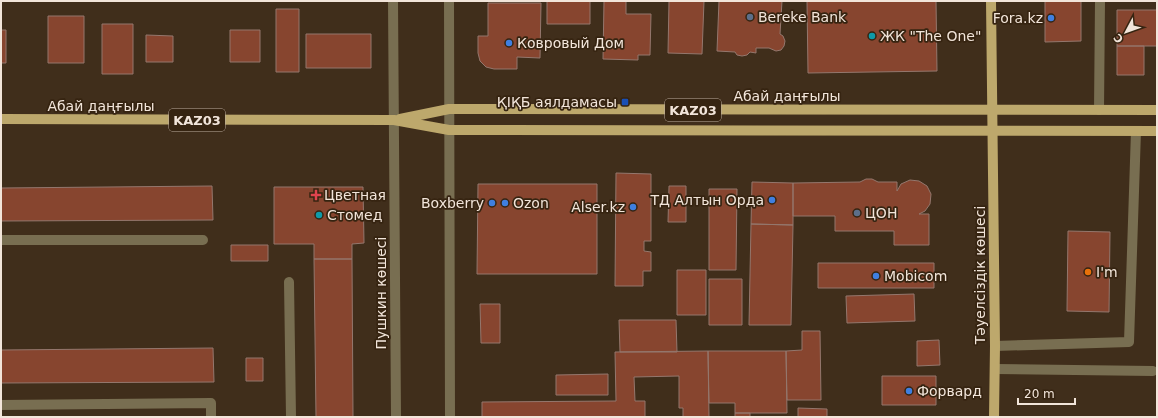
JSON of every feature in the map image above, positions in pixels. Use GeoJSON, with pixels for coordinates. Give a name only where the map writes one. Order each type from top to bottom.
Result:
{"type":"FeatureCollection","features":[{"type":"Feature","properties":{"kind":"main road"},"geometry":{"type":"LineString","coordinates":[[991,1],[993,111]]}},
{"type":"Feature","properties":{"kind":"main road","name":"Абай даңғылы"},"geometry":{"type":"LineString","coordinates":[[394,120],[449,109],[993,111],[1157,110]]}},
{"type":"Feature","properties":{"kind":"main road","name":"Тәуелсіздік көшесі"},"geometry":{"type":"LineString","coordinates":[[993,111],[995,346],[994,417]]}},
{"type":"Feature","properties":{"kind":"main road","name":"Абай даңғылы"},"geometry":{"type":"LineString","coordinates":[[1,120],[394,120],[449,130],[993,132],[1157,131]]}},
{"type":"Feature","properties":{"kind":"street","name":"Пушкин көшесі"},"geometry":{"type":"LineString","coordinates":[[393,1],[396,417]]}},
{"type":"Feature","properties":{"kind":"street"},"geometry":{"type":"LineString","coordinates":[[449,1],[450,417]]}},
{"type":"Feature","properties":{"kind":"street"},"geometry":{"type":"LineString","coordinates":[[1099,110],[1100,1]]}},
{"type":"Feature","properties":{"kind":"street"},"geometry":{"type":"LineString","coordinates":[[995,346],[1129,342],[1136,131]]}},
{"type":"Feature","properties":{"kind":"street"},"geometry":{"type":"LineString","coordinates":[[1,240],[203,240]]}},
{"type":"Feature","properties":{"kind":"street"},"geometry":{"type":"LineString","coordinates":[[289,282],[291,417]]}},
{"type":"Feature","properties":{"kind":"street"},"geometry":{"type":"LineString","coordinates":[[995,369],[1153,371]]}},
{"type":"Feature","properties":{"kind":"street"},"geometry":{"type":"LineString","coordinates":[[1,405],[211,403],[211,417]]}},
{"type":"Feature","properties":{"kind":"building"},"geometry":{"type":"Polygon","coordinates":[[[547,1],[590,1],[590,24],[547,24],[547,1]]]}},
{"type":"Feature","properties":{"kind":"building"},"geometry":{"type":"Polygon","coordinates":[[[604,1],[626,1],[626,14],[651,14],[650,55],[638,55],[638,60],[603,59],[604,1]]]}},
{"type":"Feature","properties":{"kind":"building"},"geometry":{"type":"Polygon","coordinates":[[[669,1],[704,1],[702,54],[668,53],[669,1]]]}},
{"type":"Feature","properties":{"kind":"building","name":"Bereke Bank"},"geometry":{"type":"Polygon","coordinates":[[[719,1],[782,1],[780,34],[783,36],[785,41],[784,46],[781,50],[776,51],[769,48],[756,48],[756,53],[750,52],[747,55],[742,56],[737,55],[735,52],[717,51],[719,1]]]}},
{"type":"Feature","properties":{"kind":"building","name":"ЖК \"The One\""},"geometry":{"type":"Polygon","coordinates":[[[807,1],[936,1],[937,71],[808,73],[807,1]]]}},
{"type":"Feature","properties":{"kind":"building"},"geometry":{"type":"Polygon","coordinates":[[[1045,1],[1081,1],[1081,41],[1045,42],[1045,1]]]}},
{"type":"Feature","properties":{"kind":"building","name":"Ковровый Дом"},"geometry":{"type":"Polygon","coordinates":[[[488,3],[541,3],[540,58],[517,57],[517,69],[494,69],[486,67],[480,61],[478,53],[478,36],[488,36],[488,3]]]}},
{"type":"Feature","properties":{"kind":"building"},"geometry":{"type":"Polygon","coordinates":[[[276,9],[299,9],[299,72],[276,72],[276,9]]]}},
{"type":"Feature","properties":{"kind":"building"},"geometry":{"type":"Polygon","coordinates":[[[1117,10],[1157,10],[1157,46],[1117,46],[1117,10]]]}},
{"type":"Feature","properties":{"kind":"building"},"geometry":{"type":"Polygon","coordinates":[[[48,16],[84,16],[84,63],[48,63],[48,16]]]}},
{"type":"Feature","properties":{"kind":"building"},"geometry":{"type":"Polygon","coordinates":[[[102,24],[133,24],[133,74],[102,74],[102,24]]]}},
{"type":"Feature","properties":{"kind":"building"},"geometry":{"type":"Polygon","coordinates":[[[1,30],[6,30],[6,63],[1,63],[1,30]]]}},
{"type":"Feature","properties":{"kind":"building"},"geometry":{"type":"Polygon","coordinates":[[[230,30],[260,30],[260,62],[230,62],[230,30]]]}},
{"type":"Feature","properties":{"kind":"building"},"geometry":{"type":"Polygon","coordinates":[[[306,34],[371,34],[371,68],[306,68],[306,34]]]}},
{"type":"Feature","properties":{"kind":"building"},"geometry":{"type":"Polygon","coordinates":[[[146,35],[173,36],[173,62],[146,62],[146,35]]]}},
{"type":"Feature","properties":{"kind":"building"},"geometry":{"type":"Polygon","coordinates":[[[1117,46],[1144,46],[1144,75],[1117,75],[1117,46]]]}},
{"type":"Feature","properties":{"kind":"building","name":"Alser.kz"},"geometry":{"type":"Polygon","coordinates":[[[616,173],[651,174],[651,241],[644,241],[644,251],[651,252],[651,271],[643,271],[643,286],[615,286],[616,173]]]}},
{"type":"Feature","properties":{"kind":"building","name":"ЦОН"},"geometry":{"type":"Polygon","coordinates":[[[866,179],[872,179],[878,182],[897,182],[897,191],[901,184],[910,180],[919,181],[927,186],[931,194],[930,204],[925,211],[919,214],[929,214],[929,245],[894,245],[894,231],[835,231],[835,216],[793,216],[793,183],[860,182],[866,179]]]}},
{"type":"Feature","properties":{"kind":"building","name":"ТД Алтын Орда"},"geometry":{"type":"Polygon","coordinates":[[[752,182],[793,183],[793,225],[751,224],[752,182]]]}},
{"type":"Feature","properties":{"kind":"building"},"geometry":{"type":"Polygon","coordinates":[[[478,184],[597,184],[597,274],[477,274],[478,184]]]}},
{"type":"Feature","properties":{"kind":"building"},"geometry":{"type":"Polygon","coordinates":[[[212,186],[213,220],[1,221],[1,188],[212,186]]]}},
{"type":"Feature","properties":{"kind":"building"},"geometry":{"type":"Polygon","coordinates":[[[669,186],[686,186],[686,222],[668,222],[669,186]]]}},
{"type":"Feature","properties":{"kind":"building","name":"Стомед"},"geometry":{"type":"Polygon","coordinates":[[[274,187],[363,187],[364,243],[352,244],[352,259],[314,259],[314,244],[274,244],[274,187]]]}},
{"type":"Feature","properties":{"kind":"building"},"geometry":{"type":"Polygon","coordinates":[[[709,189],[737,189],[736,270],[709,270],[709,189]]]}},
{"type":"Feature","properties":{"kind":"building"},"geometry":{"type":"Polygon","coordinates":[[[751,224],[793,225],[791,325],[749,325],[751,224]]]}},
{"type":"Feature","properties":{"kind":"building","name":"I'm"},"geometry":{"type":"Polygon","coordinates":[[[1068,231],[1110,232],[1109,312],[1067,311],[1068,231]]]}},
{"type":"Feature","properties":{"kind":"building"},"geometry":{"type":"Polygon","coordinates":[[[231,245],[268,245],[268,261],[231,261],[231,245]]]}},
{"type":"Feature","properties":{"kind":"building"},"geometry":{"type":"Polygon","coordinates":[[[314,259],[352,259],[353,417],[316,417],[314,259]]]}},
{"type":"Feature","properties":{"kind":"building","name":"Mobicom"},"geometry":{"type":"Polygon","coordinates":[[[818,263],[934,263],[934,288],[818,288],[818,263]]]}},
{"type":"Feature","properties":{"kind":"building"},"geometry":{"type":"Polygon","coordinates":[[[677,270],[706,270],[706,315],[677,315],[677,270]]]}},
{"type":"Feature","properties":{"kind":"building"},"geometry":{"type":"Polygon","coordinates":[[[709,279],[742,279],[742,325],[709,325],[709,279]]]}},
{"type":"Feature","properties":{"kind":"building"},"geometry":{"type":"Polygon","coordinates":[[[914,294],[915,321],[847,323],[846,296],[914,294]]]}},
{"type":"Feature","properties":{"kind":"building"},"geometry":{"type":"Polygon","coordinates":[[[480,304],[500,304],[500,343],[481,343],[480,304]]]}},
{"type":"Feature","properties":{"kind":"building"},"geometry":{"type":"Polygon","coordinates":[[[619,320],[676,320],[677,352],[620,352],[619,320]]]}},
{"type":"Feature","properties":{"kind":"building"},"geometry":{"type":"Polygon","coordinates":[[[802,331],[820,331],[821,400],[787,400],[786,351],[802,350],[802,331]]]}},
{"type":"Feature","properties":{"kind":"building"},"geometry":{"type":"Polygon","coordinates":[[[939,340],[940,365],[917,366],[917,341],[939,340]]]}},
{"type":"Feature","properties":{"kind":"building"},"geometry":{"type":"Polygon","coordinates":[[[213,348],[214,382],[1,383],[1,350],[213,348]]]}},
{"type":"Feature","properties":{"kind":"building"},"geometry":{"type":"Polygon","coordinates":[[[708,351],[709,417],[683,417],[683,408],[679,408],[679,376],[634,377],[635,401],[645,401],[645,417],[482,417],[482,402],[616,401],[615,352],[708,351]]]}},
{"type":"Feature","properties":{"kind":"building"},"geometry":{"type":"Polygon","coordinates":[[[708,351],[786,351],[787,413],[735,413],[735,403],[709,403],[708,351]]]}},
{"type":"Feature","properties":{"kind":"building"},"geometry":{"type":"Polygon","coordinates":[[[246,358],[263,358],[263,381],[246,381],[246,358]]]}},
{"type":"Feature","properties":{"kind":"building"},"geometry":{"type":"Polygon","coordinates":[[[608,374],[608,395],[556,395],[556,375],[608,374]]]}},
{"type":"Feature","properties":{"kind":"building","name":"Форвард"},"geometry":{"type":"Polygon","coordinates":[[[882,376],[936,376],[936,405],[882,405],[882,376]]]}},
{"type":"Feature","properties":{"kind":"building"},"geometry":{"type":"Polygon","coordinates":[[[798,408],[827,409],[827,417],[798,417],[798,408]]]}},
{"type":"Feature","properties":{"kind":"building"},"geometry":{"type":"Polygon","coordinates":[[[735,413],[750,413],[750,417],[735,417],[735,413]]]}},
{"type":"Feature","properties":{"kind":"place","name":"Bereke Bank"},"geometry":{"type":"Point","coordinates":[750,17]}},
{"type":"Feature","properties":{"kind":"place","name":"Fora.kz"},"geometry":{"type":"Point","coordinates":[1051,18]}},
{"type":"Feature","properties":{"kind":"place","name":"ЖК \"The One\""},"geometry":{"type":"Point","coordinates":[872,36]}},
{"type":"Feature","properties":{"kind":"place","name":"Ковровый Дом"},"geometry":{"type":"Point","coordinates":[509,43]}},
{"type":"Feature","properties":{"kind":"place","name":"ҚІҚБ аялдамасы"},"geometry":{"type":"Point","coordinates":[625,102]}},
{"type":"Feature","properties":{"kind":"place","name":"Цветная"},"geometry":{"type":"Point","coordinates":[316,195]}},
{"type":"Feature","properties":{"kind":"place","name":"ТД Алтын Орда"},"geometry":{"type":"Point","coordinates":[772,200]}},
{"type":"Feature","properties":{"kind":"place","name":"Boxberry"},"geometry":{"type":"Point","coordinates":[492,203]}},
{"type":"Feature","properties":{"kind":"place","name":"Ozon"},"geometry":{"type":"Point","coordinates":[505,203]}},
{"type":"Feature","properties":{"kind":"place","name":"Alser.kz"},"geometry":{"type":"Point","coordinates":[633,207]}},
{"type":"Feature","properties":{"kind":"place","name":"ЦОН"},"geometry":{"type":"Point","coordinates":[857,213]}},
{"type":"Feature","properties":{"kind":"place","name":"Стомед"},"geometry":{"type":"Point","coordinates":[319,215]}},
{"type":"Feature","properties":{"kind":"place","name":"I'm"},"geometry":{"type":"Point","coordinates":[1088,272]}},
{"type":"Feature","properties":{"kind":"place","name":"Mobicom"},"geometry":{"type":"Point","coordinates":[876,276]}},
{"type":"Feature","properties":{"kind":"place","name":"Форвард"},"geometry":{"type":"Point","coordinates":[909,391]}}]}
